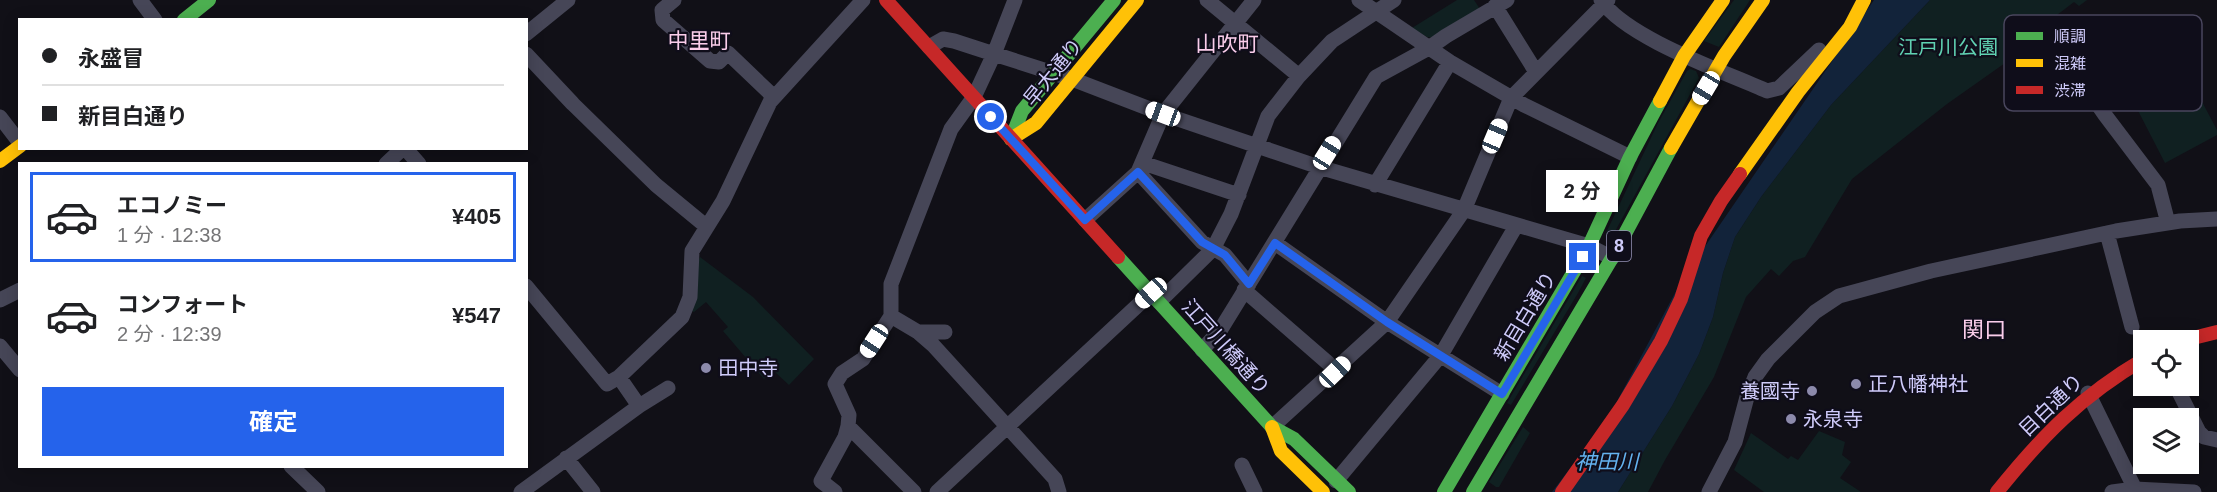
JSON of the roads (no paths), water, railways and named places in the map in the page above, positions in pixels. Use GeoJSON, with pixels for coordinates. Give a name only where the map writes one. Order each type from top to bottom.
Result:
{"type":"FeatureCollection","features":[{"type":"Feature","properties":{"kind":"main road"},"geometry":{"type":"LineString","coordinates":[[186,18],[209,0]]}},
{"type":"Feature","properties":{"kind":"main road","name":"江戸川橋通り"},"geometry":{"type":"LineString","coordinates":[[886,0],[1272,427],[1294,440],[1349,492]]}},
{"type":"Feature","properties":{"kind":"main road","name":"早大通り"},"geometry":{"type":"LineString","coordinates":[[1011,139],[1022,111],[1114,0]]}},
{"type":"Feature","properties":{"kind":"main road","name":"早大通り"},"geometry":{"type":"LineString","coordinates":[[1011,139],[1035,123],[1137,0]]}},
{"type":"Feature","properties":{"kind":"main road","name":"新目白通り"},"geometry":{"type":"LineString","coordinates":[[1444,492],[1589,246],[1630,157],[1684,57],[1723,0]]}},
{"type":"Feature","properties":{"kind":"main road","name":"8"},"geometry":{"type":"LineString","coordinates":[[1473,492],[1612,258],[1717,69],[1763,0]]}},
{"type":"Feature","properties":{"kind":"main road"},"geometry":{"type":"LineString","coordinates":[[1562,492],[1623,405],[1661,341],[1680,299],[1701,236],[1721,201],[1798,92],[1844,34],[1864,0]]}},
{"type":"Feature","properties":{"kind":"main road"},"geometry":{"type":"LineString","coordinates":[[0,161],[18,146]]}},
{"type":"Feature","properties":{"kind":"main road"},"geometry":{"type":"LineString","coordinates":[[2199,336],[2217,332]]}},
{"type":"Feature","properties":{"kind":"main road","name":"目白通り"},"geometry":{"type":"LineString","coordinates":[[2004,490],[2059,418],[2133,360]]}},
{"type":"Feature","properties":{"kind":"main road","name":"江戸川橋通り"},"geometry":{"type":"LineString","coordinates":[[1272,427],[1281,451],[1323,492]]}},
{"type":"Feature","properties":{"kind":"street"},"geometry":{"type":"LineString","coordinates":[[140,0],[154,18]]}},
{"type":"Feature","properties":{"kind":"street"},"geometry":{"type":"LineString","coordinates":[[528,32],[568,0]]}},
{"type":"Feature","properties":{"kind":"street"},"geometry":{"type":"LineString","coordinates":[[674,0],[662,10],[663,20],[710,61],[719,62],[728,52],[774,97]]}},
{"type":"Feature","properties":{"kind":"street"},"geometry":{"type":"LineString","coordinates":[[528,288],[607,384],[619,377],[682,317],[690,297],[692,251],[723,201],[770,102],[863,0]]}},
{"type":"Feature","properties":{"kind":"street"},"geometry":{"type":"LineString","coordinates":[[835,492],[821,481],[845,437],[849,415],[835,384],[842,373],[863,359],[891,316],[891,284],[951,129],[974,97],[1015,0]]}},
{"type":"Feature","properties":{"kind":"street"},"geometry":{"type":"LineString","coordinates":[[1207,0],[1299,76]]}},
{"type":"Feature","properties":{"kind":"street"},"geometry":{"type":"LineString","coordinates":[[1085,220],[1141,167],[1163,114],[1254,0]]}},
{"type":"Feature","properties":{"kind":"street"},"geometry":{"type":"LineString","coordinates":[[1359,0],[1450,62],[1511,98],[1630,157]]}},
{"type":"Feature","properties":{"kind":"street"},"geometry":{"type":"LineString","coordinates":[[937,492],[1213,249],[1232,214],[1268,116],[1299,76],[1332,41],[1394,0]]}},
{"type":"Feature","properties":{"kind":"street"},"geometry":{"type":"LineString","coordinates":[[1272,427],[1335,372],[1387,322],[1464,210],[1511,98],[1604,1],[1620,20],[1684,57],[1767,91],[1779,88],[1833,38],[1851,10],[1854,0]]}},
{"type":"Feature","properties":{"kind":"street"},"geometry":{"type":"LineString","coordinates":[[1202,350],[1216,336],[1275,243],[1318,167],[1376,77],[1429,48],[1501,3],[1536,72]]}},
{"type":"Feature","properties":{"kind":"street"},"geometry":{"type":"LineString","coordinates":[[929,47],[943,39],[994,54],[1072,79],[1163,114],[1318,167],[1589,246],[1612,258]]}},
{"type":"Feature","properties":{"kind":"street"},"geometry":{"type":"LineString","coordinates":[[528,56],[573,104],[656,185],[707,227]]}},
{"type":"Feature","properties":{"kind":"street"},"geometry":{"type":"LineString","coordinates":[[1375,185],[1450,62]]}},
{"type":"Feature","properties":{"kind":"street"},"geometry":{"type":"LineString","coordinates":[[2102,111],[2158,185],[2168,223]]}},
{"type":"Feature","properties":{"kind":"street"},"geometry":{"type":"LineString","coordinates":[[0,117],[18,141]]}},
{"type":"Feature","properties":{"kind":"street"},"geometry":{"type":"LineString","coordinates":[[388,162],[402,150]]}},
{"type":"Feature","properties":{"kind":"street"},"geometry":{"type":"LineString","coordinates":[[406,150],[417,162]]}},
{"type":"Feature","properties":{"kind":"street"},"geometry":{"type":"LineString","coordinates":[[1141,167],[1239,195]]}},
{"type":"Feature","properties":{"kind":"street"},"geometry":{"type":"LineString","coordinates":[[1141,167],[1202,242],[1225,255],[1247,287],[1335,372]]}},
{"type":"Feature","properties":{"kind":"street"},"geometry":{"type":"LineString","coordinates":[[1710,492],[1735,442],[1755,377],[1768,359],[1815,312],[1839,296],[1931,271],[2107,233],[2168,223],[2217,219]]}},
{"type":"Feature","properties":{"kind":"street"},"geometry":{"type":"LineString","coordinates":[[1336,481],[1441,355],[1516,226]]}},
{"type":"Feature","properties":{"kind":"street"},"geometry":{"type":"LineString","coordinates":[[2107,233],[2132,327]]}},
{"type":"Feature","properties":{"kind":"street"},"geometry":{"type":"LineString","coordinates":[[1275,243],[1387,322],[1502,394]]}},
{"type":"Feature","properties":{"kind":"street"},"geometry":{"type":"LineString","coordinates":[[891,316],[918,332],[1055,479],[1059,492]]}},
{"type":"Feature","properties":{"kind":"street"},"geometry":{"type":"LineString","coordinates":[[918,332],[945,332]]}},
{"type":"Feature","properties":{"kind":"street"},"geometry":{"type":"LineString","coordinates":[[0,346],[18,368]]}},
{"type":"Feature","properties":{"kind":"street"},"geometry":{"type":"LineString","coordinates":[[619,377],[639,406]]}},
{"type":"Feature","properties":{"kind":"street"},"geometry":{"type":"LineString","coordinates":[[521,492],[639,406],[668,388]]}},
{"type":"Feature","properties":{"kind":"street"},"geometry":{"type":"LineString","coordinates":[[2088,393],[2135,489]]}},
{"type":"Feature","properties":{"kind":"street"},"geometry":{"type":"LineString","coordinates":[[2181,396],[2199,432],[2204,437],[2217,441]]}},
{"type":"Feature","properties":{"kind":"street"},"geometry":{"type":"LineString","coordinates":[[848,426],[914,492]]}},
{"type":"Feature","properties":{"kind":"street"},"geometry":{"type":"LineString","coordinates":[[566,458],[592,492]]}},
{"type":"Feature","properties":{"kind":"street"},"geometry":{"type":"LineString","coordinates":[[1242,465],[1255,492]]}},
{"type":"Feature","properties":{"kind":"street"},"geometry":{"type":"LineString","coordinates":[[293,468],[317,491]]}},
{"type":"Feature","properties":{"kind":"street"},"geometry":{"type":"LineString","coordinates":[[2112,492],[2135,489],[2194,492]]}},
{"type":"Feature","properties":{"kind":"water","name":"神田川"},"geometry":{"type":"Polygon","coordinates":[[[1874,0],[1930,0],[1831,105],[1761,197],[1735,237],[1723,273],[1713,317],[1699,354],[1672,406],[1618,492],[1552,492],[1607,420],[1682,280],[1874,0]]]}},
{"type":"Feature","properties":{"kind":"place","name":"田中寺"},"geometry":{"type":"Point","coordinates":[706,368]}},
{"type":"Feature","properties":{"kind":"place","name":"正八幡神社"},"geometry":{"type":"Point","coordinates":[1856,384]}},
{"type":"Feature","properties":{"kind":"place","name":"養國寺"},"geometry":{"type":"Point","coordinates":[1812,391]}},
{"type":"Feature","properties":{"kind":"place","name":"永泉寺"},"geometry":{"type":"Point","coordinates":[1791,419]}},
{"type":"Feature","properties":{"kind":"district","name":"中里町"},"geometry":{"type":"Point","coordinates":[699,41]}},
{"type":"Feature","properties":{"kind":"district","name":"山吹町"},"geometry":{"type":"Point","coordinates":[1227,44]}},
{"type":"Feature","properties":{"kind":"district","name":"関口"},"geometry":{"type":"Point","coordinates":[1984,329]}},
{"type":"Feature","properties":{"kind":"park label","name":"江戸川公園"},"geometry":{"type":"Point","coordinates":[1948,47]}}]}
